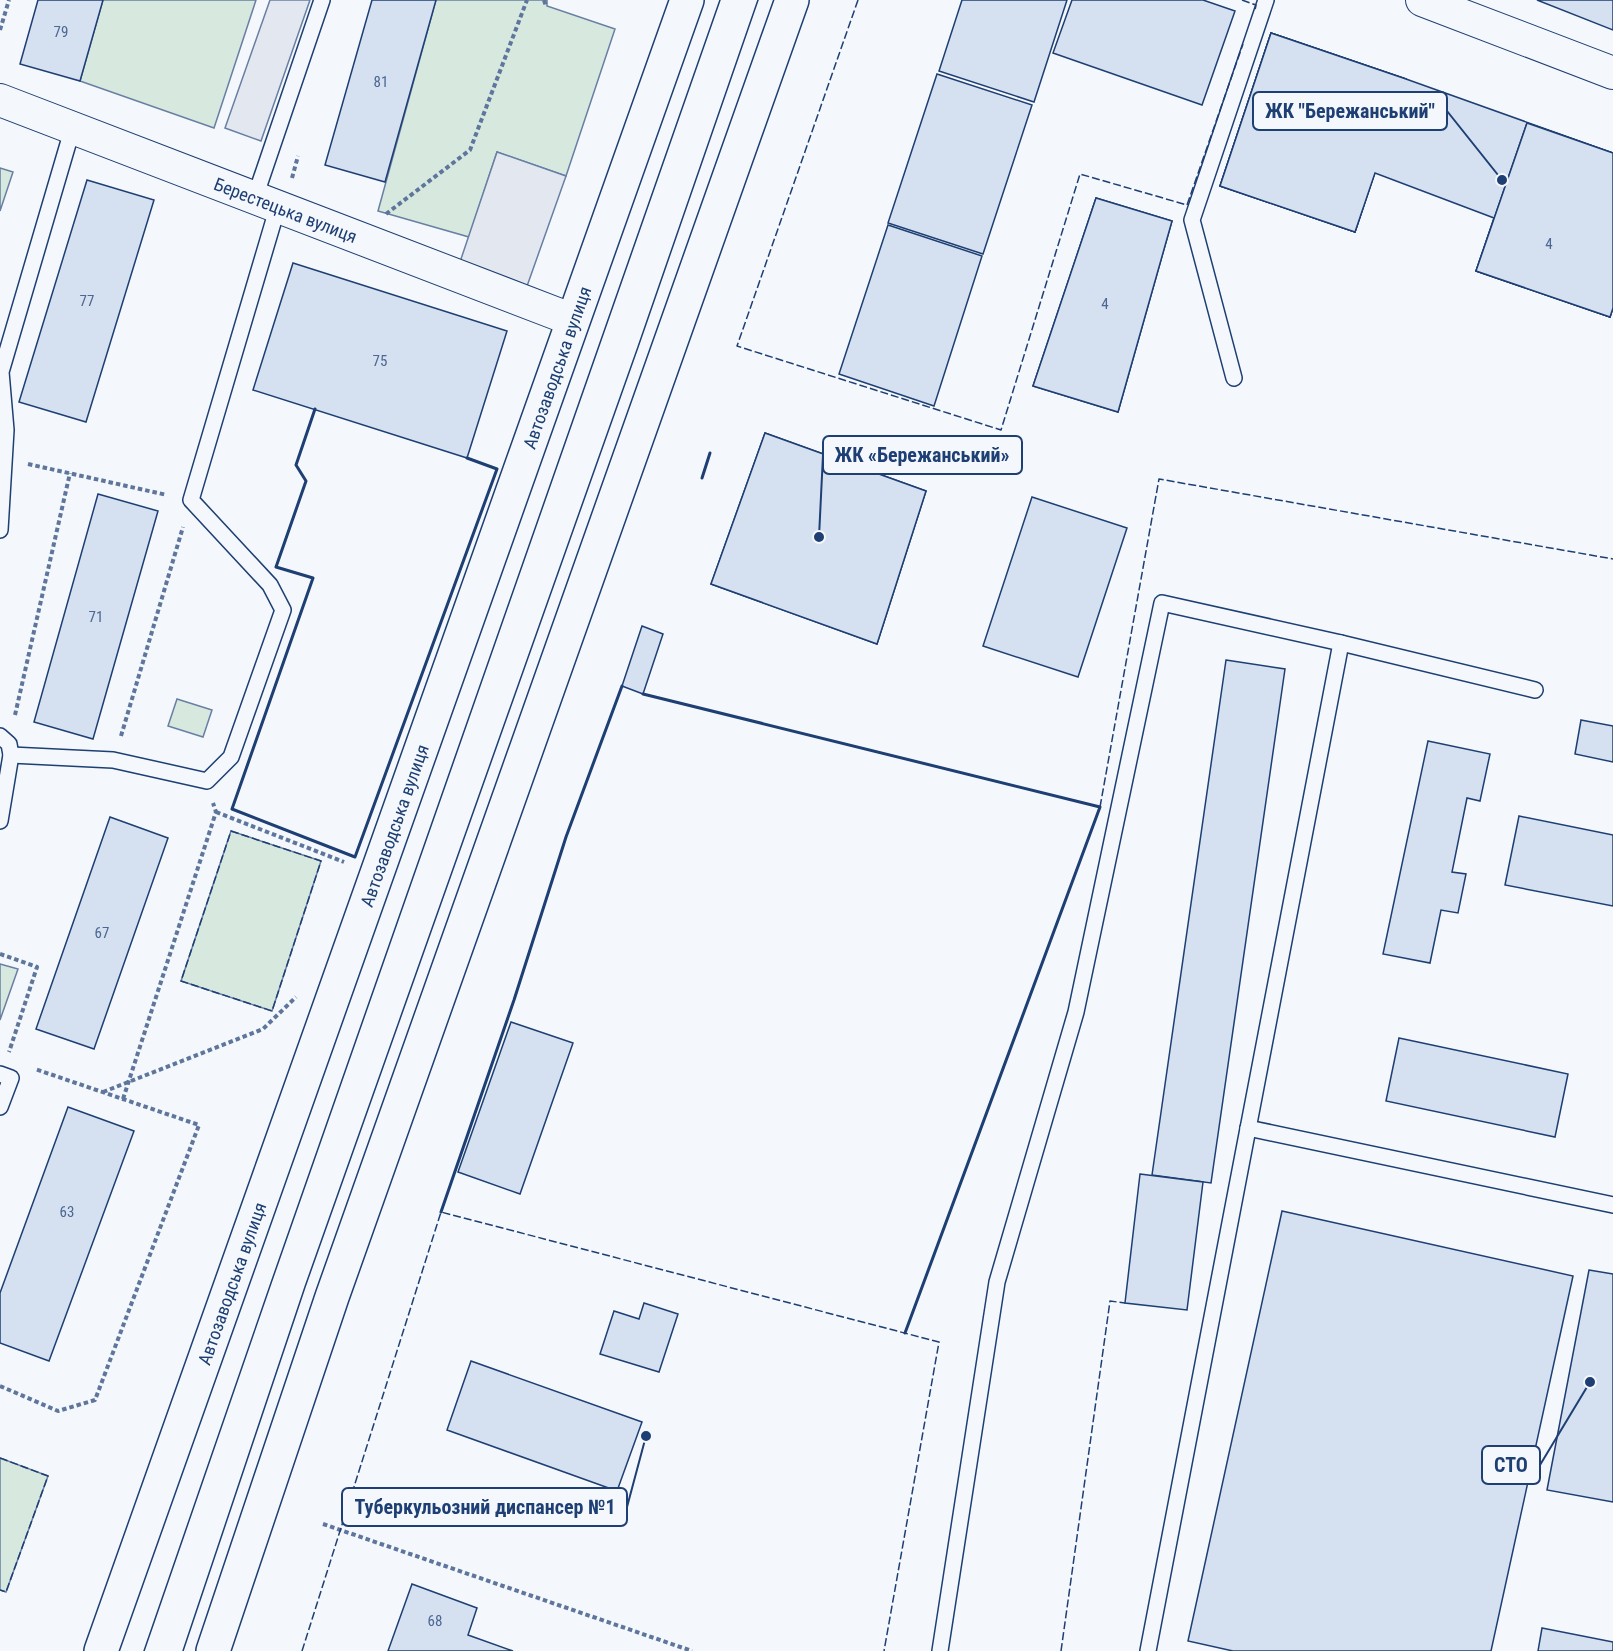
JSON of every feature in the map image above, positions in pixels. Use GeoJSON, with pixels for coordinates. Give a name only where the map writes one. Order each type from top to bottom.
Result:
{"type":"FeatureCollection","features":[{"type":"Feature","properties":{"kind":"main road","name":"Автозаводська вулиця"},"geometry":{"type":"LineString","coordinates":[[101,1651],[687,0]]}},
{"type":"Feature","properties":{"kind":"main road"},"geometry":{"type":"LineString","coordinates":[[213,1651],[336,1286],[792,0]]}},
{"type":"Feature","properties":{"kind":"street"},"geometry":{"type":"LineString","coordinates":[[1422,0],[1613,73]]}},
{"type":"Feature","properties":{"kind":"street","name":"Берестецька вулиця"},"geometry":{"type":"LineString","coordinates":[[0,99],[573,320]]}},
{"type":"Feature","properties":{"kind":"lane"},"geometry":{"type":"LineString","coordinates":[[0,820],[7,745],[113,760],[207,781],[231,757],[283,610],[270,585],[191,500],[266,202],[322,0]]}},
{"type":"Feature","properties":{"kind":"lane"},"geometry":{"type":"LineString","coordinates":[[1234,378],[1192,220],[1266,0]]}},
{"type":"Feature","properties":{"kind":"lane"},"geometry":{"type":"LineString","coordinates":[[0,530],[6,430],[1,372],[73,127]]}},
{"type":"Feature","properties":{"kind":"lane"},"geometry":{"type":"LineString","coordinates":[[940,1651],[997,1282],[1076,1012],[1162,603],[1535,690]]}},
{"type":"Feature","properties":{"kind":"lane"},"geometry":{"type":"LineString","coordinates":[[1148,1651],[1341,643]]}},
{"type":"Feature","properties":{"kind":"lane"},"geometry":{"type":"LineString","coordinates":[[0,1107],[6,1071]]}},
{"type":"Feature","properties":{"kind":"lane"},"geometry":{"type":"LineString","coordinates":[[1248,1128],[1613,1205]]}},
{"type":"Feature","properties":{"kind":"path"},"geometry":{"type":"LineString","coordinates":[[0,30],[9,0]]}},
{"type":"Feature","properties":{"kind":"path"},"geometry":{"type":"LineString","coordinates":[[357,237],[470,150],[527,0]]}},
{"type":"Feature","properties":{"kind":"path"},"geometry":{"type":"LineString","coordinates":[[544,0],[546,6]]}},
{"type":"Feature","properties":{"kind":"path"},"geometry":{"type":"LineString","coordinates":[[4,459],[191,500],[113,760]]}},
{"type":"Feature","properties":{"kind":"path"},"geometry":{"type":"LineString","coordinates":[[7,745],[70,473]]}},
{"type":"Feature","properties":{"kind":"path"},"geometry":{"type":"LineString","coordinates":[[123,1099],[216,812],[207,781]]}},
{"type":"Feature","properties":{"kind":"path"},"geometry":{"type":"LineString","coordinates":[[216,812],[351,864]]}},
{"type":"Feature","properties":{"kind":"path"},"geometry":{"type":"LineString","coordinates":[[0,954],[37,967],[6,1071],[103,1092],[199,1125],[95,1400],[58,1412],[0,1386]]}},
{"type":"Feature","properties":{"kind":"path"},"geometry":{"type":"LineString","coordinates":[[103,1092],[263,1029],[301,992]]}},
{"type":"Feature","properties":{"kind":"path"},"geometry":{"type":"LineString","coordinates":[[322,1524],[692,1651]]}},
{"type":"Feature","properties":{"kind":"shaded area"},"geometry":{"type":"Polygon","coordinates":[[[103,0],[256,0],[214,128],[80,81],[103,0]]]}},
{"type":"Feature","properties":{"kind":"shaded area"},"geometry":{"type":"Polygon","coordinates":[[[270,0],[310,0],[261,141],[225,128],[270,0]]]}},
{"type":"Feature","properties":{"kind":"shaded area"},"geometry":{"type":"Polygon","coordinates":[[[436,0],[547,0],[547,6],[615,29],[566,176],[497,152],[469,237],[378,211],[436,0]]]}},
{"type":"Feature","properties":{"kind":"shaded area"},"geometry":{"type":"Polygon","coordinates":[[[497,152],[566,176],[526,289],[460,262],[497,152]]]}},
{"type":"Feature","properties":{"kind":"shaded area"},"geometry":{"type":"Polygon","coordinates":[[[0,168],[13,172],[0,211],[0,168]]]}},
{"type":"Feature","properties":{"kind":"shaded area"},"geometry":{"type":"Polygon","coordinates":[[[177,699],[212,710],[203,737],[168,726],[177,699]]]}},
{"type":"Feature","properties":{"kind":"shaded area"},"geometry":{"type":"Polygon","coordinates":[[[231,831],[321,861],[272,1011],[181,981],[231,831]]]}},
{"type":"Feature","properties":{"kind":"shaded area"},"geometry":{"type":"Polygon","coordinates":[[[0,964],[18,969],[0,1020],[0,964]]]}},
{"type":"Feature","properties":{"kind":"shaded area"},"geometry":{"type":"Polygon","coordinates":[[[0,1458],[48,1476],[6,1592],[0,1590],[0,1458]]]}},
{"type":"Feature","properties":{"kind":"building"},"geometry":{"type":"Polygon","coordinates":[[[38,0],[103,0],[80,81],[20,64],[38,0]]]}},
{"type":"Feature","properties":{"kind":"building"},"geometry":{"type":"Polygon","coordinates":[[[372,0],[436,0],[385,182],[325,165],[372,0]]]}},
{"type":"Feature","properties":{"kind":"building"},"geometry":{"type":"Polygon","coordinates":[[[962,0],[1067,0],[1034,102],[939,71],[962,0]]]}},
{"type":"Feature","properties":{"kind":"building"},"geometry":{"type":"Polygon","coordinates":[[[1072,0],[1203,0],[1235,11],[1202,105],[1053,53],[1072,0]]]}},
{"type":"Feature","properties":{"kind":"building"},"geometry":{"type":"Polygon","coordinates":[[[1537,0],[1613,0],[1613,30],[1537,0]]]}},
{"type":"Feature","properties":{"kind":"building"},"geometry":{"type":"Polygon","coordinates":[[[1271,33],[1406,79],[1355,232],[1220,186],[1271,33]]]}},
{"type":"Feature","properties":{"kind":"building"},"geometry":{"type":"Polygon","coordinates":[[[1271,33],[1406,79],[1355,232],[1220,186],[1271,33]]]}},
{"type":"Feature","properties":{"kind":"building"},"geometry":{"type":"Polygon","coordinates":[[[1271,33],[1613,153],[1613,308],[1610,317],[1476,271],[1494,218],[1375,173],[1355,232],[1220,186],[1271,33]]]}},
{"type":"Feature","properties":{"kind":"building"},"geometry":{"type":"Polygon","coordinates":[[[937,74],[1032,105],[983,254],[888,223],[937,74]]]}},
{"type":"Feature","properties":{"kind":"building"},"geometry":{"type":"Polygon","coordinates":[[[1527,123],[1613,153],[1613,308],[1610,317],[1476,271],[1527,123]]]}},
{"type":"Feature","properties":{"kind":"building"},"geometry":{"type":"Polygon","coordinates":[[[1527,123],[1613,153],[1613,308],[1610,317],[1476,271],[1527,123]]]}},
{"type":"Feature","properties":{"kind":"building"},"geometry":{"type":"Polygon","coordinates":[[[87,180],[154,200],[86,422],[19,402],[87,180]]]}},
{"type":"Feature","properties":{"kind":"building"},"geometry":{"type":"Polygon","coordinates":[[[1096,198],[1172,221],[1118,412],[1033,386],[1096,198]]]}},
{"type":"Feature","properties":{"kind":"building"},"geometry":{"type":"Polygon","coordinates":[[[1096,198],[1172,221],[1118,412],[1033,386],[1096,198]]]}},
{"type":"Feature","properties":{"kind":"building"},"geometry":{"type":"Polygon","coordinates":[[[888,225],[982,256],[934,406],[839,374],[888,225]]]}},
{"type":"Feature","properties":{"kind":"building"},"geometry":{"type":"Polygon","coordinates":[[[293,263],[507,331],[467,458],[253,390],[293,263]]]}},
{"type":"Feature","properties":{"kind":"building"},"geometry":{"type":"Polygon","coordinates":[[[765,433],[926,491],[877,644],[711,584],[765,433]]]}},
{"type":"Feature","properties":{"kind":"building"},"geometry":{"type":"Polygon","coordinates":[[[765,433],[926,491],[877,644],[711,584],[765,433]]]}},
{"type":"Feature","properties":{"kind":"building"},"geometry":{"type":"Polygon","coordinates":[[[98,494],[158,511],[93,739],[34,722],[98,494]]]}},
{"type":"Feature","properties":{"kind":"building"},"geometry":{"type":"Polygon","coordinates":[[[1032,497],[1127,528],[1078,677],[983,646],[1032,497]]]}},
{"type":"Feature","properties":{"kind":"building"},"geometry":{"type":"Polygon","coordinates":[[[642,626],[663,634],[643,694],[622,686],[642,626]]]}},
{"type":"Feature","properties":{"kind":"building"},"geometry":{"type":"Polygon","coordinates":[[[1226,660],[1285,669],[1211,1183],[1152,1175],[1226,660]]]}},
{"type":"Feature","properties":{"kind":"building"},"geometry":{"type":"Polygon","coordinates":[[[1581,720],[1613,726],[1613,762],[1575,754],[1581,720]]]}},
{"type":"Feature","properties":{"kind":"building"},"geometry":{"type":"Polygon","coordinates":[[[1428,741],[1490,754],[1480,801],[1467,798],[1452,872],[1466,874],[1458,913],[1441,910],[1430,963],[1383,954],[1428,741]]]}},
{"type":"Feature","properties":{"kind":"building"},"geometry":{"type":"Polygon","coordinates":[[[1519,816],[1613,835],[1613,906],[1505,885],[1519,816]]]}},
{"type":"Feature","properties":{"kind":"building"},"geometry":{"type":"Polygon","coordinates":[[[110,817],[168,838],[94,1049],[36,1029],[110,817]]]}},
{"type":"Feature","properties":{"kind":"building"},"geometry":{"type":"Polygon","coordinates":[[[511,1022],[573,1043],[520,1194],[458,1172],[511,1022]]]}},
{"type":"Feature","properties":{"kind":"building"},"geometry":{"type":"Polygon","coordinates":[[[1399,1038],[1568,1074],[1555,1137],[1386,1101],[1399,1038]]]}},
{"type":"Feature","properties":{"kind":"building"},"geometry":{"type":"Polygon","coordinates":[[[68,1107],[134,1131],[49,1361],[0,1343],[0,1293],[68,1107]]]}},
{"type":"Feature","properties":{"kind":"building"},"geometry":{"type":"Polygon","coordinates":[[[1140,1174],[1203,1182],[1187,1310],[1125,1303],[1140,1174]]]}},
{"type":"Feature","properties":{"kind":"building"},"geometry":{"type":"Polygon","coordinates":[[[1282,1211],[1573,1276],[1491,1651],[1233,1651],[1188,1641],[1282,1211]]]}},
{"type":"Feature","properties":{"kind":"building"},"geometry":{"type":"Polygon","coordinates":[[[1589,1270],[1613,1274],[1613,1502],[1547,1490],[1589,1270]]]}},
{"type":"Feature","properties":{"kind":"building"},"geometry":{"type":"Polygon","coordinates":[[[644,1303],[678,1314],[659,1372],[600,1354],[614,1311],[639,1319],[644,1303]]]}},
{"type":"Feature","properties":{"kind":"building"},"geometry":{"type":"Polygon","coordinates":[[[471,1361],[642,1422],[617,1491],[447,1430],[471,1361]]]}},
{"type":"Feature","properties":{"kind":"building"},"geometry":{"type":"Polygon","coordinates":[[[412,1584],[477,1608],[468,1635],[513,1651],[388,1651],[412,1584]]]}},
{"type":"Feature","properties":{"kind":"building"},"geometry":{"type":"Polygon","coordinates":[[[1542,1628],[1613,1642],[1613,1651],[1538,1651],[1542,1628]]]}},
{"type":"Feature","properties":{"kind":"tram line"},"geometry":{"type":"LineString","coordinates":[[144,1651],[720,0]]}},
{"type":"Feature","properties":{"kind":"tram line"},"geometry":{"type":"LineString","coordinates":[[183,1651],[305,1287],[638,347],[758,0]]}},
{"type":"Feature","properties":{"kind":"fence"},"geometry":{"type":"LineString","coordinates":[[858,0],[737,346],[1001,430],[1080,174],[1187,205],[1243,44]]}},
{"type":"Feature","properties":{"kind":"fence"},"geometry":{"type":"LineString","coordinates":[[1242,0],[1256,5],[1255,10]]}},
{"type":"Feature","properties":{"kind":"fence"},"geometry":{"type":"LineString","coordinates":[[1100,807],[1159,479],[1613,559]]}},
{"type":"Feature","properties":{"kind":"fence"},"geometry":{"type":"LineString","coordinates":[[231,831],[321,861],[272,1011],[181,981],[231,831]]}},
{"type":"Feature","properties":{"kind":"fence"},"geometry":{"type":"LineString","coordinates":[[302,1651],[441,1212],[939,1342],[884,1651]]}},
{"type":"Feature","properties":{"kind":"fence"},"geometry":{"type":"LineString","coordinates":[[1061,1651],[1110,1301],[1125,1303]]}},
{"type":"Feature","properties":{"kind":"fence"},"geometry":{"type":"LineString","coordinates":[[0,1458],[48,1476],[6,1592],[0,1590]]}},
{"type":"Feature","properties":{"kind":"wall"},"geometry":{"type":"LineString","coordinates":[[315,409],[296,465],[306,481],[276,567],[313,578],[232,809],[355,857],[497,469],[467,458]]}},
{"type":"Feature","properties":{"kind":"wall"},"geometry":{"type":"LineString","coordinates":[[702,478],[710,453]]}},
{"type":"Feature","properties":{"kind":"wall"},"geometry":{"type":"LineString","coordinates":[[441,1212],[514,1000],[566,837],[622,686]]}},
{"type":"Feature","properties":{"kind":"wall"},"geometry":{"type":"LineString","coordinates":[[643,694],[1100,807],[905,1333]]}},
{"type":"Feature","properties":{"kind":"place","name":"ЖК \"Бережанський\""},"geometry":{"type":"Point","coordinates":[1502,180]}},
{"type":"Feature","properties":{"kind":"place","name":"ЖК «Бережанський»"},"geometry":{"type":"Point","coordinates":[819,537]}},
{"type":"Feature","properties":{"kind":"place","name":"СТО"},"geometry":{"type":"Point","coordinates":[1590,1382]}},
{"type":"Feature","properties":{"kind":"place","name":"Туберкульозний диспансер №1"},"geometry":{"type":"Point","coordinates":[646,1436]}}]}
